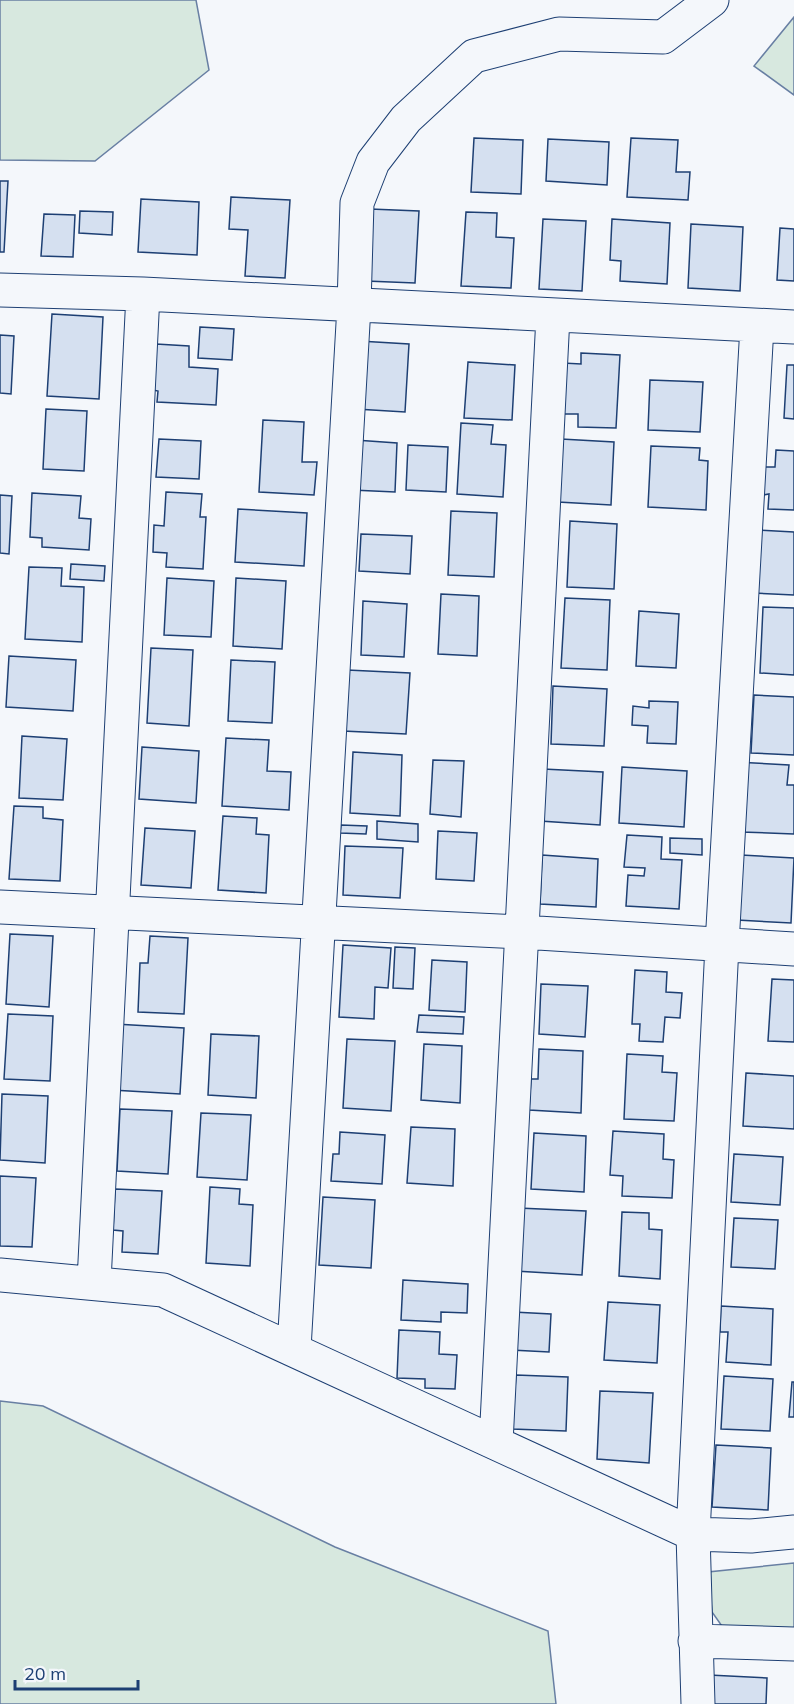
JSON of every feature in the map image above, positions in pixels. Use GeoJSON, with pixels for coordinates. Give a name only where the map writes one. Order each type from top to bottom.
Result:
{"type":"FeatureCollection","features":[{"type":"Feature","properties":{"kind":"street"},"geometry":{"type":"LineString","coordinates":[[294,1349],[354,306],[357,202],[373,162],[406,119],[474,56],[558,34],[663,37],[712,0]]}},
{"type":"Feature","properties":{"kind":"street"},"geometry":{"type":"LineString","coordinates":[[0,290],[143,294],[794,327]]}},
{"type":"Feature","properties":{"kind":"street"},"geometry":{"type":"LineString","coordinates":[[94,1282],[143,294]]}},
{"type":"Feature","properties":{"kind":"street"},"geometry":{"type":"LineString","coordinates":[[496,1443],[553,316]]}},
{"type":"Feature","properties":{"kind":"street"},"geometry":{"type":"LineString","coordinates":[[698,1704],[693,1534],[722,945],[757,326]]}},
{"type":"Feature","properties":{"kind":"street"},"geometry":{"type":"LineString","coordinates":[[0,907],[522,932],[794,949]]}},
{"type":"Feature","properties":{"kind":"street"},"geometry":{"type":"LineString","coordinates":[[0,1275],[163,1290],[693,1534],[751,1536],[794,1532]]}},
{"type":"Feature","properties":{"kind":"street"},"geometry":{"type":"LineString","coordinates":[[695,1641],[794,1644]]}},
{"type":"Feature","properties":{"kind":"shaded area"},"geometry":{"type":"Polygon","coordinates":[[[0,0],[196,0],[209,70],[95,161],[0,160],[0,0]]]}},
{"type":"Feature","properties":{"kind":"shaded area"},"geometry":{"type":"Polygon","coordinates":[[[794,17],[794,95],[754,66],[794,17]]]}},
{"type":"Feature","properties":{"kind":"shaded area"},"geometry":{"type":"Polygon","coordinates":[[[0,1401],[43,1406],[335,1547],[548,1631],[556,1704],[0,1704],[0,1401]]]}},
{"type":"Feature","properties":{"kind":"shaded area"},"geometry":{"type":"Polygon","coordinates":[[[794,1563],[794,1631],[724,1629],[712,1612],[708,1572],[794,1563]]]}},
{"type":"Feature","properties":{"kind":"building"},"geometry":{"type":"Polygon","coordinates":[[[474,138],[523,140],[521,194],[471,192],[474,138]]]}},
{"type":"Feature","properties":{"kind":"building"},"geometry":{"type":"Polygon","coordinates":[[[631,138],[678,140],[676,172],[690,172],[688,200],[627,197],[631,138]]]}},
{"type":"Feature","properties":{"kind":"building"},"geometry":{"type":"Polygon","coordinates":[[[548,139],[609,142],[607,185],[546,181],[548,139]]]}},
{"type":"Feature","properties":{"kind":"building"},"geometry":{"type":"Polygon","coordinates":[[[0,181],[8,181],[4,252],[0,252],[0,181]]]}},
{"type":"Feature","properties":{"kind":"building"},"geometry":{"type":"Polygon","coordinates":[[[231,197],[290,200],[285,278],[245,276],[248,230],[229,229],[231,197]]]}},
{"type":"Feature","properties":{"kind":"building"},"geometry":{"type":"Polygon","coordinates":[[[141,199],[199,202],[197,255],[138,252],[141,199]]]}},
{"type":"Feature","properties":{"kind":"building"},"geometry":{"type":"Polygon","coordinates":[[[370,209],[419,211],[415,283],[366,281],[370,209]]]}},
{"type":"Feature","properties":{"kind":"building"},"geometry":{"type":"Polygon","coordinates":[[[80,211],[113,212],[112,235],[79,233],[80,211]]]}},
{"type":"Feature","properties":{"kind":"building"},"geometry":{"type":"Polygon","coordinates":[[[466,212],[497,213],[496,237],[514,238],[511,288],[461,286],[466,212]]]}},
{"type":"Feature","properties":{"kind":"building"},"geometry":{"type":"Polygon","coordinates":[[[44,214],[75,215],[73,257],[41,256],[44,214]]]}},
{"type":"Feature","properties":{"kind":"building"},"geometry":{"type":"Polygon","coordinates":[[[543,219],[586,221],[582,291],[539,289],[543,219]]]}},
{"type":"Feature","properties":{"kind":"building"},"geometry":{"type":"Polygon","coordinates":[[[612,219],[670,223],[667,284],[620,281],[621,261],[610,260],[612,219]]]}},
{"type":"Feature","properties":{"kind":"building"},"geometry":{"type":"Polygon","coordinates":[[[691,224],[743,227],[740,291],[688,288],[691,224]]]}},
{"type":"Feature","properties":{"kind":"building"},"geometry":{"type":"Polygon","coordinates":[[[780,228],[794,229],[794,281],[777,280],[780,228]]]}},
{"type":"Feature","properties":{"kind":"building"},"geometry":{"type":"Polygon","coordinates":[[[52,314],[103,317],[99,399],[47,396],[52,314]]]}},
{"type":"Feature","properties":{"kind":"building"},"geometry":{"type":"Polygon","coordinates":[[[200,327],[234,329],[232,360],[198,358],[200,327]]]}},
{"type":"Feature","properties":{"kind":"building"},"geometry":{"type":"Polygon","coordinates":[[[0,335],[14,336],[11,394],[0,393],[0,335]]]}},
{"type":"Feature","properties":{"kind":"building"},"geometry":{"type":"Polygon","coordinates":[[[359,341],[409,344],[405,412],[356,409],[359,341]]]}},
{"type":"Feature","properties":{"kind":"building"},"geometry":{"type":"Polygon","coordinates":[[[156,344],[189,346],[189,367],[218,369],[216,405],[157,402],[158,391],[153,390],[156,344]]]}},
{"type":"Feature","properties":{"kind":"building"},"geometry":{"type":"Polygon","coordinates":[[[581,353],[620,355],[616,428],[578,427],[578,414],[560,414],[563,363],[581,364],[581,353]]]}},
{"type":"Feature","properties":{"kind":"building"},"geometry":{"type":"Polygon","coordinates":[[[468,362],[515,365],[512,420],[464,418],[468,362]]]}},
{"type":"Feature","properties":{"kind":"building"},"geometry":{"type":"Polygon","coordinates":[[[787,365],[794,365],[794,419],[784,418],[787,365]]]}},
{"type":"Feature","properties":{"kind":"building"},"geometry":{"type":"Polygon","coordinates":[[[650,380],[703,382],[700,432],[648,430],[650,380]]]}},
{"type":"Feature","properties":{"kind":"building"},"geometry":{"type":"Polygon","coordinates":[[[46,409],[87,411],[84,471],[43,469],[46,409]]]}},
{"type":"Feature","properties":{"kind":"building"},"geometry":{"type":"Polygon","coordinates":[[[263,420],[304,422],[302,462],[317,462],[314,495],[259,492],[263,420]]]}},
{"type":"Feature","properties":{"kind":"building"},"geometry":{"type":"Polygon","coordinates":[[[461,423],[493,425],[491,444],[506,445],[503,497],[457,494],[461,423]]]}},
{"type":"Feature","properties":{"kind":"building"},"geometry":{"type":"Polygon","coordinates":[[[159,439],[201,441],[199,479],[156,477],[159,439]]]}},
{"type":"Feature","properties":{"kind":"building"},"geometry":{"type":"Polygon","coordinates":[[[561,439],[614,442],[611,505],[558,502],[561,439]]]}},
{"type":"Feature","properties":{"kind":"building"},"geometry":{"type":"Polygon","coordinates":[[[355,440],[397,443],[395,492],[352,490],[355,440]]]}},
{"type":"Feature","properties":{"kind":"building"},"geometry":{"type":"Polygon","coordinates":[[[408,445],[448,447],[446,492],[406,490],[408,445]]]}},
{"type":"Feature","properties":{"kind":"building"},"geometry":{"type":"Polygon","coordinates":[[[651,446],[700,448],[699,460],[708,461],[706,510],[648,507],[651,446]]]}},
{"type":"Feature","properties":{"kind":"building"},"geometry":{"type":"Polygon","coordinates":[[[776,450],[794,451],[794,510],[768,509],[769,494],[763,495],[764,467],[775,467],[776,450]]]}},
{"type":"Feature","properties":{"kind":"building"},"geometry":{"type":"Polygon","coordinates":[[[166,492],[202,494],[200,517],[206,517],[203,569],[166,567],[167,553],[153,552],[154,525],[164,526],[166,492]]]}},
{"type":"Feature","properties":{"kind":"building"},"geometry":{"type":"Polygon","coordinates":[[[32,493],[81,496],[79,518],[91,519],[89,550],[42,547],[42,538],[30,537],[32,493]]]}},
{"type":"Feature","properties":{"kind":"building"},"geometry":{"type":"Polygon","coordinates":[[[0,495],[12,496],[9,554],[0,553],[0,495]]]}},
{"type":"Feature","properties":{"kind":"building"},"geometry":{"type":"Polygon","coordinates":[[[238,509],[307,513],[304,566],[235,562],[238,509]]]}},
{"type":"Feature","properties":{"kind":"building"},"geometry":{"type":"Polygon","coordinates":[[[451,511],[497,513],[494,577],[448,575],[451,511]]]}},
{"type":"Feature","properties":{"kind":"building"},"geometry":{"type":"Polygon","coordinates":[[[570,521],[617,524],[614,589],[567,587],[570,521]]]}},
{"type":"Feature","properties":{"kind":"building"},"geometry":{"type":"Polygon","coordinates":[[[757,530],[794,532],[794,595],[753,593],[757,530]]]}},
{"type":"Feature","properties":{"kind":"building"},"geometry":{"type":"Polygon","coordinates":[[[361,534],[412,536],[410,574],[359,571],[361,534]]]}},
{"type":"Feature","properties":{"kind":"building"},"geometry":{"type":"Polygon","coordinates":[[[71,564],[105,566],[104,581],[70,579],[71,564]]]}},
{"type":"Feature","properties":{"kind":"building"},"geometry":{"type":"Polygon","coordinates":[[[29,567],[62,568],[61,586],[84,587],[82,642],[25,639],[29,567]]]}},
{"type":"Feature","properties":{"kind":"building"},"geometry":{"type":"Polygon","coordinates":[[[167,578],[214,581],[211,637],[164,635],[167,578]]]}},
{"type":"Feature","properties":{"kind":"building"},"geometry":{"type":"Polygon","coordinates":[[[236,578],[286,581],[282,649],[233,646],[236,578]]]}},
{"type":"Feature","properties":{"kind":"building"},"geometry":{"type":"Polygon","coordinates":[[[441,594],[479,596],[477,656],[438,654],[441,594]]]}},
{"type":"Feature","properties":{"kind":"building"},"geometry":{"type":"Polygon","coordinates":[[[565,598],[610,600],[607,670],[561,668],[565,598]]]}},
{"type":"Feature","properties":{"kind":"building"},"geometry":{"type":"Polygon","coordinates":[[[363,601],[407,604],[404,657],[361,655],[363,601]]]}},
{"type":"Feature","properties":{"kind":"building"},"geometry":{"type":"Polygon","coordinates":[[[763,607],[794,608],[794,675],[760,673],[763,607]]]}},
{"type":"Feature","properties":{"kind":"building"},"geometry":{"type":"Polygon","coordinates":[[[639,611],[679,614],[676,668],[636,666],[639,611]]]}},
{"type":"Feature","properties":{"kind":"building"},"geometry":{"type":"Polygon","coordinates":[[[151,648],[193,650],[189,726],[147,723],[151,648]]]}},
{"type":"Feature","properties":{"kind":"building"},"geometry":{"type":"Polygon","coordinates":[[[9,656],[76,660],[73,711],[6,707],[9,656]]]}},
{"type":"Feature","properties":{"kind":"building"},"geometry":{"type":"Polygon","coordinates":[[[231,660],[275,662],[272,723],[228,721],[231,660]]]}},
{"type":"Feature","properties":{"kind":"building"},"geometry":{"type":"Polygon","coordinates":[[[347,670],[410,673],[406,734],[343,731],[347,670]]]}},
{"type":"Feature","properties":{"kind":"building"},"geometry":{"type":"Polygon","coordinates":[[[553,686],[607,689],[604,746],[551,744],[553,686]]]}},
{"type":"Feature","properties":{"kind":"building"},"geometry":{"type":"Polygon","coordinates":[[[754,695],[794,697],[794,755],[751,753],[754,695]]]}},
{"type":"Feature","properties":{"kind":"building"},"geometry":{"type":"Polygon","coordinates":[[[649,701],[678,702],[676,744],[647,743],[648,726],[632,725],[633,706],[649,708],[649,701]]]}},
{"type":"Feature","properties":{"kind":"building"},"geometry":{"type":"Polygon","coordinates":[[[22,736],[67,739],[63,800],[19,798],[22,736]]]}},
{"type":"Feature","properties":{"kind":"building"},"geometry":{"type":"Polygon","coordinates":[[[226,738],[269,740],[267,771],[291,772],[289,810],[222,806],[226,738]]]}},
{"type":"Feature","properties":{"kind":"building"},"geometry":{"type":"Polygon","coordinates":[[[142,747],[199,751],[196,803],[139,799],[142,747]]]}},
{"type":"Feature","properties":{"kind":"building"},"geometry":{"type":"Polygon","coordinates":[[[353,752],[402,755],[400,816],[350,813],[353,752]]]}},
{"type":"Feature","properties":{"kind":"building"},"geometry":{"type":"Polygon","coordinates":[[[433,760],[464,761],[461,817],[430,814],[433,760]]]}},
{"type":"Feature","properties":{"kind":"building"},"geometry":{"type":"Polygon","coordinates":[[[735,762],[789,765],[787,785],[794,785],[794,834],[741,832],[735,762]]]}},
{"type":"Feature","properties":{"kind":"building"},"geometry":{"type":"Polygon","coordinates":[[[622,767],[687,771],[684,827],[619,823],[622,767]]]}},
{"type":"Feature","properties":{"kind":"building"},"geometry":{"type":"Polygon","coordinates":[[[543,769],[603,772],[600,825],[540,821],[543,769]]]}},
{"type":"Feature","properties":{"kind":"building"},"geometry":{"type":"Polygon","coordinates":[[[14,806],[43,807],[43,818],[63,820],[60,881],[9,879],[14,806]]]}},
{"type":"Feature","properties":{"kind":"building"},"geometry":{"type":"Polygon","coordinates":[[[223,816],[257,818],[256,834],[269,835],[266,893],[218,890],[223,816]]]}},
{"type":"Feature","properties":{"kind":"building"},"geometry":{"type":"Polygon","coordinates":[[[377,821],[418,824],[418,842],[377,839],[377,821]]]}},
{"type":"Feature","properties":{"kind":"building"},"geometry":{"type":"Polygon","coordinates":[[[341,825],[367,826],[366,834],[340,833],[341,825]]]}},
{"type":"Feature","properties":{"kind":"building"},"geometry":{"type":"Polygon","coordinates":[[[145,828],[195,831],[191,888],[141,885],[145,828]]]}},
{"type":"Feature","properties":{"kind":"building"},"geometry":{"type":"Polygon","coordinates":[[[438,831],[477,833],[474,881],[436,879],[438,831]]]}},
{"type":"Feature","properties":{"kind":"building"},"geometry":{"type":"Polygon","coordinates":[[[627,835],[662,837],[661,859],[682,860],[679,909],[626,906],[628,875],[644,876],[645,868],[624,867],[627,835]]]}},
{"type":"Feature","properties":{"kind":"building"},"geometry":{"type":"Polygon","coordinates":[[[670,838],[702,839],[702,855],[670,853],[670,838]]]}},
{"type":"Feature","properties":{"kind":"building"},"geometry":{"type":"Polygon","coordinates":[[[345,846],[403,848],[400,898],[343,895],[345,846]]]}},
{"type":"Feature","properties":{"kind":"building"},"geometry":{"type":"Polygon","coordinates":[[[542,855],[598,859],[596,907],[540,904],[542,855]]]}},
{"type":"Feature","properties":{"kind":"building"},"geometry":{"type":"Polygon","coordinates":[[[741,855],[794,858],[791,923],[737,920],[741,855]]]}},
{"type":"Feature","properties":{"kind":"building"},"geometry":{"type":"Polygon","coordinates":[[[10,934],[53,936],[49,1007],[6,1004],[10,934]]]}},
{"type":"Feature","properties":{"kind":"building"},"geometry":{"type":"Polygon","coordinates":[[[150,936],[188,938],[184,1014],[138,1012],[140,963],[148,963],[150,936]]]}},
{"type":"Feature","properties":{"kind":"building"},"geometry":{"type":"Polygon","coordinates":[[[343,945],[391,948],[388,988],[375,987],[374,1019],[339,1017],[343,945]]]}},
{"type":"Feature","properties":{"kind":"building"},"geometry":{"type":"Polygon","coordinates":[[[395,947],[415,948],[413,989],[393,988],[395,947]]]}},
{"type":"Feature","properties":{"kind":"building"},"geometry":{"type":"Polygon","coordinates":[[[432,960],[467,962],[465,1012],[429,1010],[432,960]]]}},
{"type":"Feature","properties":{"kind":"building"},"geometry":{"type":"Polygon","coordinates":[[[635,970],[667,972],[666,992],[682,993],[680,1018],[665,1017],[663,1042],[639,1041],[640,1024],[632,1024],[635,970]]]}},
{"type":"Feature","properties":{"kind":"building"},"geometry":{"type":"Polygon","coordinates":[[[772,979],[794,980],[794,1042],[768,1041],[772,979]]]}},
{"type":"Feature","properties":{"kind":"building"},"geometry":{"type":"Polygon","coordinates":[[[541,984],[588,986],[585,1037],[539,1034],[541,984]]]}},
{"type":"Feature","properties":{"kind":"building"},"geometry":{"type":"Polygon","coordinates":[[[8,1014],[53,1016],[50,1081],[4,1079],[8,1014]]]}},
{"type":"Feature","properties":{"kind":"building"},"geometry":{"type":"Polygon","coordinates":[[[419,1015],[464,1017],[463,1034],[417,1032],[419,1015]]]}},
{"type":"Feature","properties":{"kind":"building"},"geometry":{"type":"Polygon","coordinates":[[[115,1024],[184,1028],[180,1094],[112,1090],[115,1024]]]}},
{"type":"Feature","properties":{"kind":"building"},"geometry":{"type":"Polygon","coordinates":[[[211,1034],[259,1036],[256,1098],[208,1095],[211,1034]]]}},
{"type":"Feature","properties":{"kind":"building"},"geometry":{"type":"Polygon","coordinates":[[[347,1039],[395,1041],[391,1111],[343,1108],[347,1039]]]}},
{"type":"Feature","properties":{"kind":"building"},"geometry":{"type":"Polygon","coordinates":[[[424,1044],[462,1046],[460,1103],[421,1100],[424,1044]]]}},
{"type":"Feature","properties":{"kind":"building"},"geometry":{"type":"Polygon","coordinates":[[[539,1049],[583,1051],[581,1113],[529,1110],[531,1079],[538,1079],[539,1049]]]}},
{"type":"Feature","properties":{"kind":"building"},"geometry":{"type":"Polygon","coordinates":[[[627,1054],[663,1056],[662,1072],[677,1073],[674,1121],[624,1119],[627,1054]]]}},
{"type":"Feature","properties":{"kind":"building"},"geometry":{"type":"Polygon","coordinates":[[[746,1073],[794,1076],[794,1129],[743,1126],[746,1073]]]}},
{"type":"Feature","properties":{"kind":"building"},"geometry":{"type":"Polygon","coordinates":[[[2,1094],[48,1096],[45,1163],[0,1160],[2,1094]]]}},
{"type":"Feature","properties":{"kind":"building"},"geometry":{"type":"Polygon","coordinates":[[[120,1109],[172,1111],[168,1174],[117,1171],[120,1109]]]}},
{"type":"Feature","properties":{"kind":"building"},"geometry":{"type":"Polygon","coordinates":[[[201,1113],[251,1115],[247,1180],[197,1177],[201,1113]]]}},
{"type":"Feature","properties":{"kind":"building"},"geometry":{"type":"Polygon","coordinates":[[[411,1127],[455,1129],[453,1186],[407,1183],[411,1127]]]}},
{"type":"Feature","properties":{"kind":"building"},"geometry":{"type":"Polygon","coordinates":[[[613,1131],[664,1134],[663,1159],[674,1160],[672,1198],[622,1196],[623,1176],[610,1175],[613,1131]]]}},
{"type":"Feature","properties":{"kind":"building"},"geometry":{"type":"Polygon","coordinates":[[[340,1132],[385,1135],[382,1184],[331,1181],[333,1154],[339,1154],[340,1132]]]}},
{"type":"Feature","properties":{"kind":"building"},"geometry":{"type":"Polygon","coordinates":[[[534,1133],[586,1136],[584,1192],[531,1189],[534,1133]]]}},
{"type":"Feature","properties":{"kind":"building"},"geometry":{"type":"Polygon","coordinates":[[[734,1154],[783,1157],[780,1205],[731,1202],[734,1154]]]}},
{"type":"Feature","properties":{"kind":"building"},"geometry":{"type":"Polygon","coordinates":[[[0,1176],[36,1178],[32,1247],[0,1246],[0,1176]]]}},
{"type":"Feature","properties":{"kind":"building"},"geometry":{"type":"Polygon","coordinates":[[[210,1187],[240,1189],[239,1204],[253,1205],[250,1266],[206,1263],[210,1187]]]}},
{"type":"Feature","properties":{"kind":"building"},"geometry":{"type":"Polygon","coordinates":[[[115,1189],[162,1191],[158,1254],[122,1252],[123,1231],[113,1230],[115,1189]]]}},
{"type":"Feature","properties":{"kind":"building"},"geometry":{"type":"Polygon","coordinates":[[[323,1197],[375,1200],[371,1268],[319,1265],[323,1197]]]}},
{"type":"Feature","properties":{"kind":"building"},"geometry":{"type":"Polygon","coordinates":[[[518,1208],[586,1211],[582,1275],[515,1271],[518,1208]]]}},
{"type":"Feature","properties":{"kind":"building"},"geometry":{"type":"Polygon","coordinates":[[[622,1212],[649,1213],[649,1229],[662,1230],[660,1279],[619,1276],[622,1212]]]}},
{"type":"Feature","properties":{"kind":"building"},"geometry":{"type":"Polygon","coordinates":[[[734,1218],[778,1220],[775,1269],[731,1267],[734,1218]]]}},
{"type":"Feature","properties":{"kind":"building"},"geometry":{"type":"Polygon","coordinates":[[[403,1280],[468,1284],[467,1313],[441,1312],[441,1322],[401,1320],[403,1280]]]}},
{"type":"Feature","properties":{"kind":"building"},"geometry":{"type":"Polygon","coordinates":[[[608,1302],[660,1305],[657,1363],[604,1360],[608,1302]]]}},
{"type":"Feature","properties":{"kind":"building"},"geometry":{"type":"Polygon","coordinates":[[[721,1306],[773,1309],[771,1365],[726,1362],[728,1332],[720,1332],[721,1306]]]}},
{"type":"Feature","properties":{"kind":"building"},"geometry":{"type":"Polygon","coordinates":[[[513,1312],[551,1314],[549,1352],[511,1350],[513,1312]]]}},
{"type":"Feature","properties":{"kind":"building"},"geometry":{"type":"Polygon","coordinates":[[[399,1330],[440,1332],[439,1354],[457,1355],[455,1389],[425,1388],[425,1379],[397,1378],[399,1330]]]}},
{"type":"Feature","properties":{"kind":"building"},"geometry":{"type":"Polygon","coordinates":[[[516,1375],[568,1377],[566,1431],[512,1429],[516,1375]]]}},
{"type":"Feature","properties":{"kind":"building"},"geometry":{"type":"Polygon","coordinates":[[[724,1376],[773,1379],[770,1431],[721,1429],[724,1376]]]}},
{"type":"Feature","properties":{"kind":"building"},"geometry":{"type":"Polygon","coordinates":[[[792,1382],[794,1382],[794,1417],[789,1417],[792,1382]]]}},
{"type":"Feature","properties":{"kind":"building"},"geometry":{"type":"Polygon","coordinates":[[[600,1391],[653,1393],[649,1463],[597,1459],[600,1391]]]}},
{"type":"Feature","properties":{"kind":"building"},"geometry":{"type":"Polygon","coordinates":[[[716,1445],[771,1448],[768,1510],[712,1507],[716,1445]]]}},
{"type":"Feature","properties":{"kind":"building"},"geometry":{"type":"Polygon","coordinates":[[[709,1675],[767,1678],[766,1704],[708,1704],[709,1675]]]}}]}
